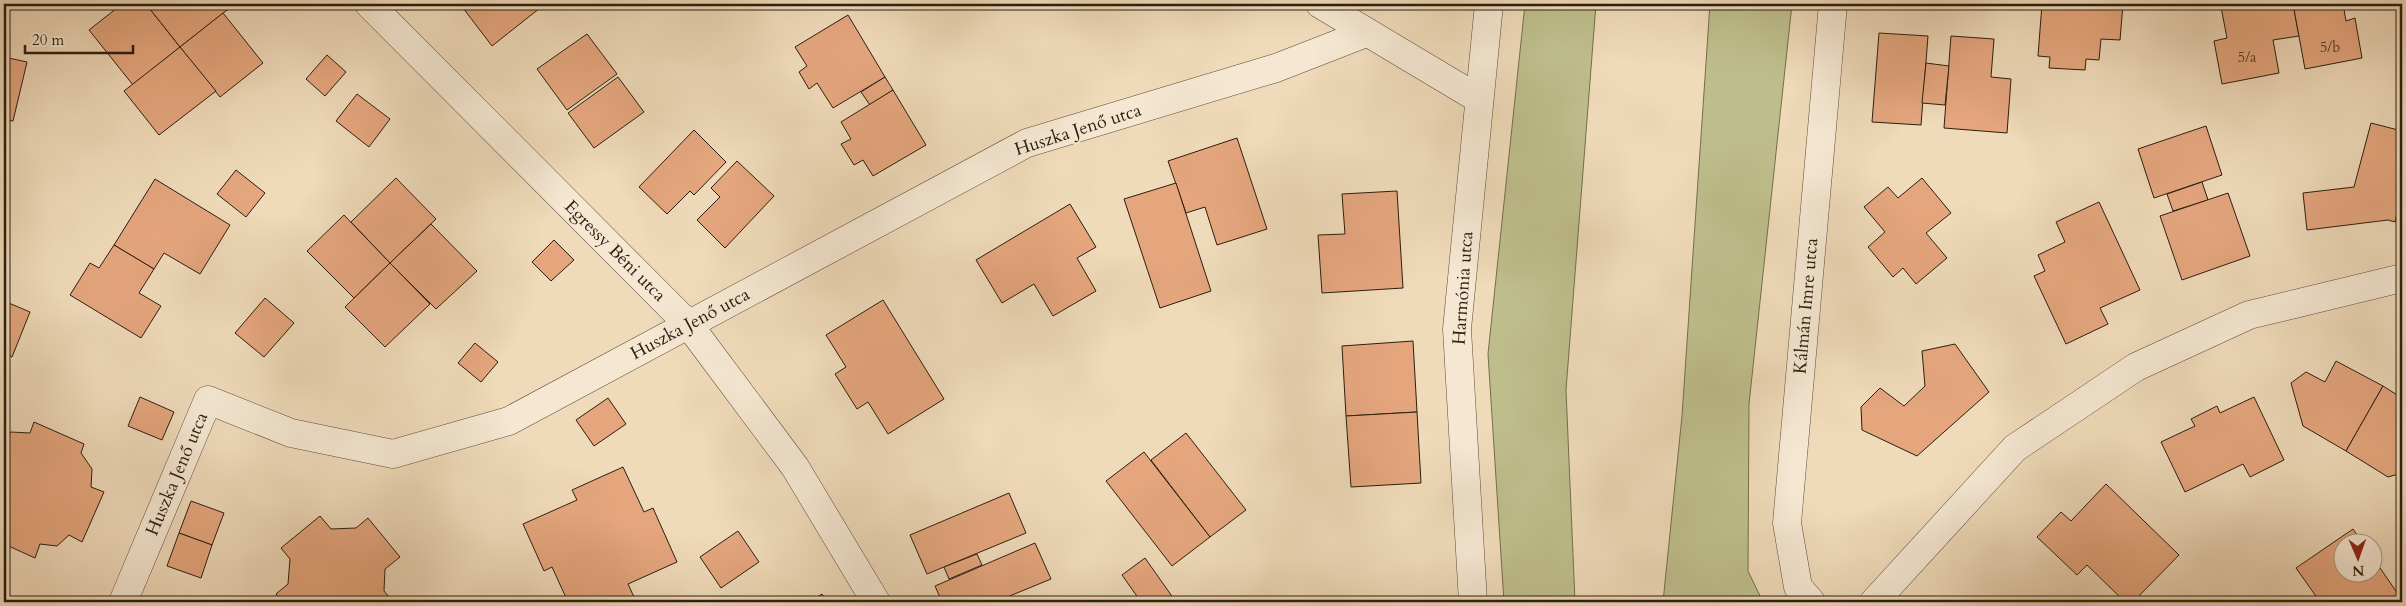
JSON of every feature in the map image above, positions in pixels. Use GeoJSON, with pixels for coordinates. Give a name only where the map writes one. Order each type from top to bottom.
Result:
{"type":"FeatureCollection","features":[{"type":"Feature","properties":{"kind":"street","name":"Egressy Béni utca"},"geometry":{"type":"LineString","coordinates":[[368,4],[689,324],[795,467],[876,602]]}},
{"type":"Feature","properties":{"kind":"street"},"geometry":{"type":"LineString","coordinates":[[1320,4],[1479,99]]}},
{"type":"Feature","properties":{"kind":"street","name":"Harmónia utca"},"geometry":{"type":"LineString","coordinates":[[1473,602],[1457,329],[1489,4]]}},
{"type":"Feature","properties":{"kind":"street","name":"Kálmán Imre utca"},"geometry":{"type":"LineString","coordinates":[[1811,602],[1798,587],[1787,523],[1833,4]]}},
{"type":"Feature","properties":{"kind":"street","name":"Huszka Jenő utca"},"geometry":{"type":"LineString","coordinates":[[123,602],[208,400],[291,433],[393,454],[509,421],[1027,143],[1276,68],[1366,33]]}},
{"type":"Feature","properties":{"kind":"street"},"geometry":{"type":"LineString","coordinates":[[1874,602],[2015,448],[2136,366],[2249,315],[2402,278]]}},
{"type":"Feature","properties":{"kind":"green space"},"geometry":{"type":"Polygon","coordinates":[[[1525,4],[1596,4],[1566,390],[1575,602],[1504,602],[1488,354],[1525,4]]]}},
{"type":"Feature","properties":{"kind":"green space"},"geometry":{"type":"Polygon","coordinates":[[[1710,4],[1792,4],[1749,404],[1748,571],[1763,602],[1663,602],[1682,416],[1710,4]]]}},
{"type":"Feature","properties":{"kind":"building"},"geometry":{"type":"Polygon","coordinates":[[[122,4],[146,4],[180,47],[133,85],[89,30],[122,4]]]}},
{"type":"Feature","properties":{"kind":"building"},"geometry":{"type":"Polygon","coordinates":[[[146,4],[229,4],[231,7],[180,47],[146,4]]]}},
{"type":"Feature","properties":{"kind":"building"},"geometry":{"type":"Polygon","coordinates":[[[460,4],[537,4],[540,8],[492,46],[460,4]]]}},
{"type":"Feature","properties":{"kind":"building"},"geometry":{"type":"Polygon","coordinates":[[[2042,4],[2123,4],[2120,40],[2101,39],[2099,60],[2086,59],[2085,70],[2049,68],[2050,57],[2038,56],[2042,4]]]}},
{"type":"Feature","properties":{"kind":"building"},"geometry":{"type":"Polygon","coordinates":[[[2238,4],[2293,4],[2299,36],[2273,40],[2279,73],[2222,84],[2214,41],[2227,38],[2221,7],[2238,4]]]}},
{"type":"Feature","properties":{"kind":"building"},"geometry":{"type":"Polygon","coordinates":[[[2293,4],[2343,4],[2346,21],[2355,18],[2362,58],[2305,69],[2293,4]]]}},
{"type":"Feature","properties":{"kind":"building"},"geometry":{"type":"Polygon","coordinates":[[[223,13],[263,63],[220,97],[180,47],[223,13]]]}},
{"type":"Feature","properties":{"kind":"building"},"geometry":{"type":"Polygon","coordinates":[[[848,15],[885,77],[833,108],[817,83],[809,89],[799,72],[807,66],[795,47],[848,15]]]}},
{"type":"Feature","properties":{"kind":"building"},"geometry":{"type":"Polygon","coordinates":[[[1879,33],[1928,36],[1921,125],[1872,122],[1879,33]]]}},
{"type":"Feature","properties":{"kind":"building"},"geometry":{"type":"Polygon","coordinates":[[[587,34],[617,74],[567,110],[537,69],[587,34]]]}},
{"type":"Feature","properties":{"kind":"building"},"geometry":{"type":"Polygon","coordinates":[[[1951,36],[1994,39],[1991,77],[2011,79],[2007,133],[1944,128],[1951,36]]]}},
{"type":"Feature","properties":{"kind":"building"},"geometry":{"type":"Polygon","coordinates":[[[180,47],[216,91],[159,135],[124,91],[180,47]]]}},
{"type":"Feature","properties":{"kind":"building"},"geometry":{"type":"Polygon","coordinates":[[[327,55],[346,72],[325,96],[306,79],[327,55]]]}},
{"type":"Feature","properties":{"kind":"building"},"geometry":{"type":"Polygon","coordinates":[[[4,57],[27,62],[13,121],[4,120],[4,57]]]}},
{"type":"Feature","properties":{"kind":"building"},"geometry":{"type":"Polygon","coordinates":[[[1926,63],[1949,66],[1945,105],[1922,103],[1926,63]]]}},
{"type":"Feature","properties":{"kind":"building"},"geometry":{"type":"Polygon","coordinates":[[[618,77],[644,112],[594,148],[568,113],[618,77]]]}},
{"type":"Feature","properties":{"kind":"building"},"geometry":{"type":"Polygon","coordinates":[[[885,77],[893,90],[870,105],[861,92],[885,77]]]}},
{"type":"Feature","properties":{"kind":"building"},"geometry":{"type":"Polygon","coordinates":[[[893,90],[926,145],[873,176],[863,160],[854,165],[841,144],[851,139],[841,122],[893,90]]]}},
{"type":"Feature","properties":{"kind":"building"},"geometry":{"type":"Polygon","coordinates":[[[357,94],[390,119],[369,147],[336,121],[357,94]]]}},
{"type":"Feature","properties":{"kind":"building"},"geometry":{"type":"Polygon","coordinates":[[[2371,123],[2402,131],[2402,166],[2396,190],[2402,193],[2395,222],[2388,220],[2307,230],[2303,193],[2354,187],[2371,123]]]}},
{"type":"Feature","properties":{"kind":"building"},"geometry":{"type":"Polygon","coordinates":[[[2206,126],[2222,175],[2154,198],[2138,149],[2206,126]]]}},
{"type":"Feature","properties":{"kind":"building"},"geometry":{"type":"Polygon","coordinates":[[[694,130],[726,162],[694,195],[690,191],[667,214],[639,187],[694,130]]]}},
{"type":"Feature","properties":{"kind":"building"},"geometry":{"type":"Polygon","coordinates":[[[1237,138],[1267,229],[1217,245],[1205,207],[1186,213],[1168,161],[1237,138]]]}},
{"type":"Feature","properties":{"kind":"building"},"geometry":{"type":"Polygon","coordinates":[[[737,161],[774,196],[725,248],[697,220],[720,197],[711,188],[737,161]]]}},
{"type":"Feature","properties":{"kind":"building"},"geometry":{"type":"Polygon","coordinates":[[[236,170],[265,193],[246,217],[217,194],[236,170]]]}},
{"type":"Feature","properties":{"kind":"building"},"geometry":{"type":"Polygon","coordinates":[[[396,178],[436,219],[390,263],[351,222],[396,178]]]}},
{"type":"Feature","properties":{"kind":"building"},"geometry":{"type":"Polygon","coordinates":[[[1922,178],[1951,213],[1926,233],[1947,258],[1916,284],[1903,268],[1893,277],[1868,247],[1885,232],[1864,207],[1888,187],[1898,198],[1922,178]]]}},
{"type":"Feature","properties":{"kind":"building"},"geometry":{"type":"Polygon","coordinates":[[[155,179],[230,225],[200,274],[164,253],[154,269],[114,245],[155,179]]]}},
{"type":"Feature","properties":{"kind":"building"},"geometry":{"type":"Polygon","coordinates":[[[2202,182],[2208,200],[2173,211],[2167,194],[2202,182]]]}},
{"type":"Feature","properties":{"kind":"building"},"geometry":{"type":"Polygon","coordinates":[[[1176,183],[1211,291],[1160,308],[1124,199],[1176,183]]]}},
{"type":"Feature","properties":{"kind":"building"},"geometry":{"type":"Polygon","coordinates":[[[1397,191],[1403,288],[1322,293],[1318,235],[1345,234],[1342,194],[1397,191]]]}},
{"type":"Feature","properties":{"kind":"building"},"geometry":{"type":"Polygon","coordinates":[[[2228,193],[2250,256],[2182,280],[2160,216],[2228,193]]]}},
{"type":"Feature","properties":{"kind":"building"},"geometry":{"type":"Polygon","coordinates":[[[2099,202],[2140,290],[2100,308],[2108,324],[2066,344],[2034,276],[2045,271],[2038,255],[2065,242],[2056,222],[2099,202]]]}},
{"type":"Feature","properties":{"kind":"building"},"geometry":{"type":"Polygon","coordinates":[[[1070,204],[1096,247],[1077,258],[1096,291],[1053,316],[1034,284],[1002,303],[976,260],[1070,204]]]}},
{"type":"Feature","properties":{"kind":"building"},"geometry":{"type":"Polygon","coordinates":[[[344,215],[390,263],[354,298],[307,251],[344,215]]]}},
{"type":"Feature","properties":{"kind":"building"},"geometry":{"type":"Polygon","coordinates":[[[431,224],[477,271],[436,309],[390,263],[431,224]]]}},
{"type":"Feature","properties":{"kind":"building"},"geometry":{"type":"Polygon","coordinates":[[[554,240],[574,260],[551,281],[532,262],[554,240]]]}},
{"type":"Feature","properties":{"kind":"building"},"geometry":{"type":"Polygon","coordinates":[[[114,245],[154,269],[139,293],[161,306],[141,338],[70,295],[90,263],[99,268],[114,245]]]}},
{"type":"Feature","properties":{"kind":"building"},"geometry":{"type":"Polygon","coordinates":[[[390,263],[430,304],[385,347],[345,307],[390,263]]]}},
{"type":"Feature","properties":{"kind":"building"},"geometry":{"type":"Polygon","coordinates":[[[265,298],[294,323],[264,357],[235,333],[265,298]]]}},
{"type":"Feature","properties":{"kind":"building"},"geometry":{"type":"Polygon","coordinates":[[[883,300],[944,399],[888,434],[868,402],[857,409],[835,374],[846,367],[826,335],[883,300]]]}},
{"type":"Feature","properties":{"kind":"building"},"geometry":{"type":"Polygon","coordinates":[[[4,301],[30,312],[12,357],[4,353],[4,301]]]}},
{"type":"Feature","properties":{"kind":"building"},"geometry":{"type":"Polygon","coordinates":[[[1413,341],[1417,412],[1346,416],[1342,346],[1413,341]]]}},
{"type":"Feature","properties":{"kind":"building"},"geometry":{"type":"Polygon","coordinates":[[[475,343],[498,362],[481,382],[458,363],[475,343]]]}},
{"type":"Feature","properties":{"kind":"building"},"geometry":{"type":"Polygon","coordinates":[[[1955,344],[1989,392],[1917,456],[1862,430],[1861,407],[1880,388],[1904,406],[1925,386],[1922,351],[1955,344]]]}},
{"type":"Feature","properties":{"kind":"building"},"geometry":{"type":"Polygon","coordinates":[[[2336,361],[2383,386],[2346,451],[2303,426],[2291,383],[2306,372],[2325,382],[2336,361]]]}},
{"type":"Feature","properties":{"kind":"building"},"geometry":{"type":"Polygon","coordinates":[[[2383,386],[2402,398],[2402,473],[2388,477],[2346,451],[2383,386]]]}},
{"type":"Feature","properties":{"kind":"building"},"geometry":{"type":"Polygon","coordinates":[[[140,397],[174,412],[162,440],[128,426],[140,397]]]}},
{"type":"Feature","properties":{"kind":"building"},"geometry":{"type":"Polygon","coordinates":[[[2254,397],[2284,460],[2250,477],[2243,464],[2185,492],[2161,442],[2195,426],[2191,419],[2217,406],[2220,413],[2254,397]]]}},
{"type":"Feature","properties":{"kind":"building"},"geometry":{"type":"Polygon","coordinates":[[[608,398],[626,424],[594,446],[576,420],[608,398]]]}},
{"type":"Feature","properties":{"kind":"building"},"geometry":{"type":"Polygon","coordinates":[[[1417,412],[1421,483],[1351,487],[1346,416],[1417,412]]]}},
{"type":"Feature","properties":{"kind":"building"},"geometry":{"type":"Polygon","coordinates":[[[34,422],[84,444],[81,453],[92,469],[91,487],[104,492],[82,542],[69,535],[57,546],[40,544],[35,558],[4,544],[4,441],[11,432],[30,433],[34,422]]]}},
{"type":"Feature","properties":{"kind":"building"},"geometry":{"type":"Polygon","coordinates":[[[1186,433],[1246,510],[1210,537],[1151,460],[1186,433]]]}},
{"type":"Feature","properties":{"kind":"building"},"geometry":{"type":"Polygon","coordinates":[[[1144,452],[1210,537],[1172,566],[1106,481],[1144,452]]]}},
{"type":"Feature","properties":{"kind":"building"},"geometry":{"type":"Polygon","coordinates":[[[623,467],[644,512],[653,508],[677,562],[628,584],[634,597],[622,602],[568,602],[552,567],[544,571],[523,524],[577,500],[572,490],[623,467]]]}},
{"type":"Feature","properties":{"kind":"building"},"geometry":{"type":"Polygon","coordinates":[[[2106,484],[2179,555],[2133,602],[2125,602],[2087,565],[2077,575],[2037,537],[2061,512],[2071,521],[2106,484]]]}},
{"type":"Feature","properties":{"kind":"building"},"geometry":{"type":"Polygon","coordinates":[[[1009,493],[1026,533],[927,574],[910,535],[1009,493]]]}},
{"type":"Feature","properties":{"kind":"building"},"geometry":{"type":"Polygon","coordinates":[[[191,501],[224,513],[212,545],[179,533],[191,501]]]}},
{"type":"Feature","properties":{"kind":"building"},"geometry":{"type":"Polygon","coordinates":[[[320,516],[331,529],[356,528],[368,518],[400,557],[385,569],[384,591],[393,602],[283,602],[276,594],[288,584],[290,559],[281,548],[320,516]]]}},
{"type":"Feature","properties":{"kind":"building"},"geometry":{"type":"Polygon","coordinates":[[[2353,529],[2356,534],[2346,534],[2353,529]]]}},
{"type":"Feature","properties":{"kind":"building"},"geometry":{"type":"Polygon","coordinates":[[[738,531],[759,562],[721,588],[700,557],[738,531]]]}},
{"type":"Feature","properties":{"kind":"building"},"geometry":{"type":"Polygon","coordinates":[[[179,533],[212,545],[201,578],[167,566],[179,533]]]}},
{"type":"Feature","properties":{"kind":"building"},"geometry":{"type":"Polygon","coordinates":[[[2334,542],[2334,584],[2384,584],[2384,574],[2402,600],[2399,602],[2320,602],[2296,568],[2334,542]]]}},
{"type":"Feature","properties":{"kind":"building"},"geometry":{"type":"Polygon","coordinates":[[[1035,543],[1051,579],[995,602],[942,602],[935,586],[1035,543]]]}},
{"type":"Feature","properties":{"kind":"building"},"geometry":{"type":"Polygon","coordinates":[[[977,554],[982,565],[949,579],[944,567],[977,554]]]}},
{"type":"Feature","properties":{"kind":"building"},"geometry":{"type":"Polygon","coordinates":[[[1145,558],[1176,602],[1141,602],[1122,575],[1145,558]]]}},
{"type":"Feature","properties":{"kind":"building"},"geometry":{"type":"Polygon","coordinates":[[[822,594],[827,602],[809,602],[822,594]]]}}]}
